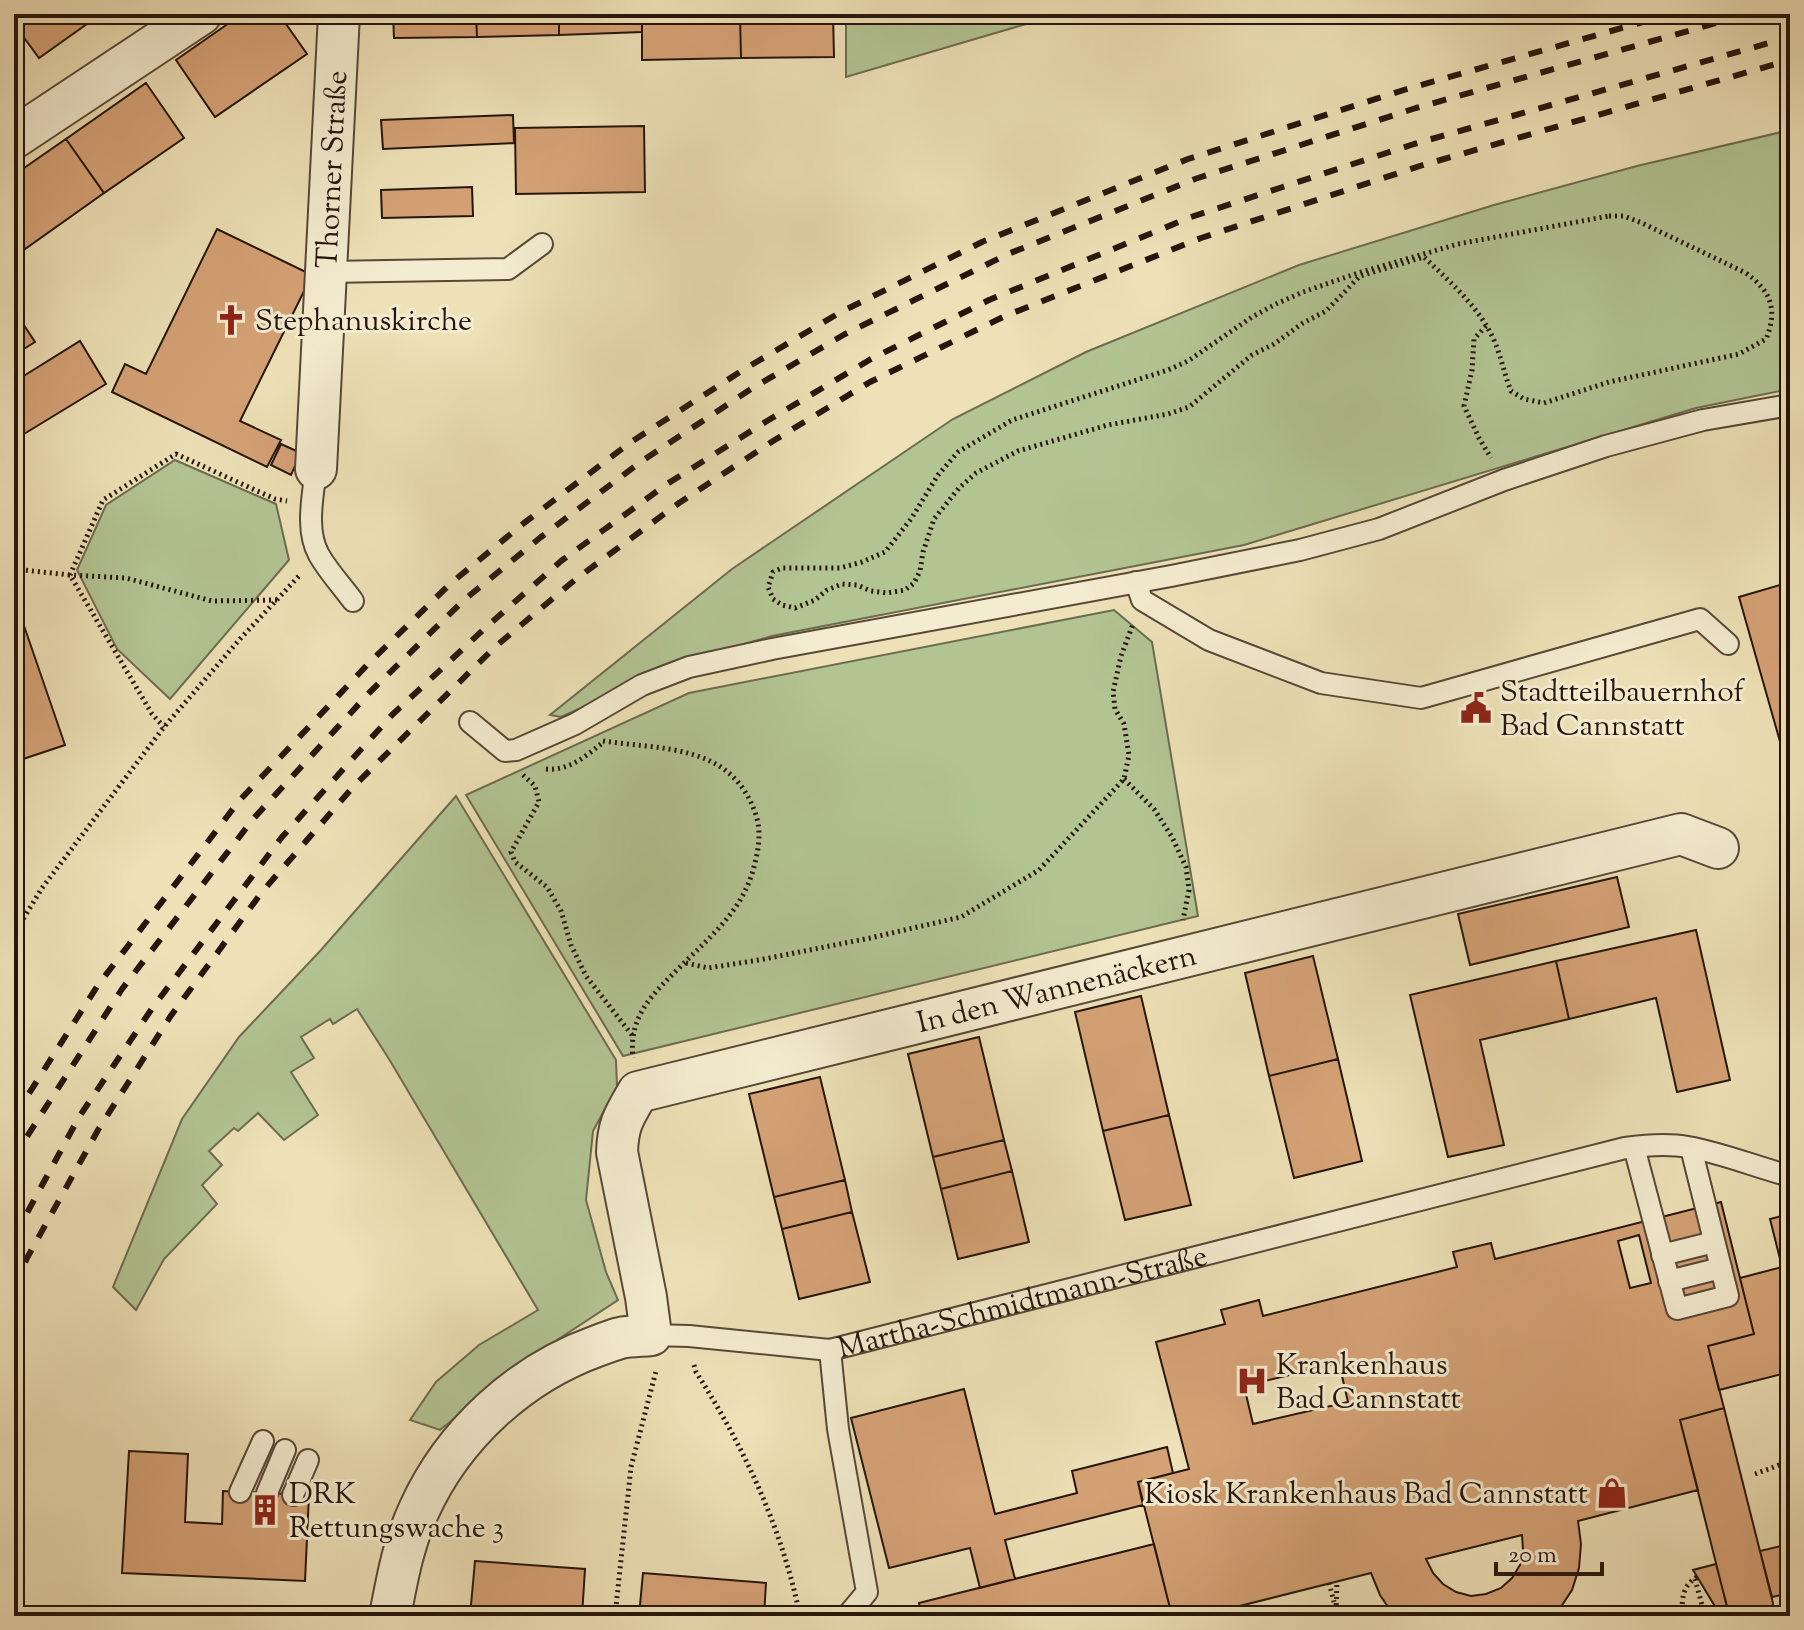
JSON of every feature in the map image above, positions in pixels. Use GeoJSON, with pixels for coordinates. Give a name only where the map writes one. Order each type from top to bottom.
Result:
{"type":"FeatureCollection","features":[{"type":"Feature","properties":{"kind":"street"},"geometry":{"type":"LineString","coordinates":[[14,138],[201,14]]}},
{"type":"Feature","properties":{"kind":"street","name":"Thorner Straße"},"geometry":{"type":"LineString","coordinates":[[314,487],[339,14]]}},
{"type":"Feature","properties":{"kind":"street","name":"In den Wannenäckern"},"geometry":{"type":"LineString","coordinates":[[638,1092],[1681,834],[1718,848]]}},
{"type":"Feature","properties":{"kind":"street"},"geometry":{"type":"LineString","coordinates":[[638,1092],[618,1131],[617,1152],[646,1297],[653,1353]]}},
{"type":"Feature","properties":{"kind":"street","name":"Martha-Schmidtmann-Straße"},"geometry":{"type":"LineString","coordinates":[[390,1616],[404,1550],[417,1513],[444,1465],[471,1430],[515,1391],[578,1353],[620,1338],[653,1353]]}},
{"type":"Feature","properties":{"kind":"lane"},"geometry":{"type":"LineString","coordinates":[[327,272],[508,269],[542,244]]}},
{"type":"Feature","properties":{"kind":"lane"},"geometry":{"type":"LineString","coordinates":[[470,722],[505,751],[516,750],[575,724],[642,685],[689,667],[772,649],[1139,591],[1379,529],[1504,480],[1606,446],[1703,420],[1790,405]]}},
{"type":"Feature","properties":{"kind":"lane"},"geometry":{"type":"LineString","coordinates":[[314,487],[313,537],[319,555],[353,601]]}},
{"type":"Feature","properties":{"kind":"lane"},"geometry":{"type":"LineString","coordinates":[[1139,591],[1209,640],[1321,683],[1421,698],[1700,619],[1728,644]]}},
{"type":"Feature","properties":{"kind":"lane","name":"Martha-Schmidtmann-Straße"},"geometry":{"type":"LineString","coordinates":[[653,1353],[689,1336],[830,1350],[1634,1147],[1665,1145],[1691,1148],[1790,1176]]}},
{"type":"Feature","properties":{"kind":"lane"},"geometry":{"type":"LineString","coordinates":[[1634,1147],[1677,1309],[1728,1296],[1691,1148]]}},
{"type":"Feature","properties":{"kind":"lane"},"geometry":{"type":"LineString","coordinates":[[1662,1255],[1714,1242]]}},
{"type":"Feature","properties":{"kind":"lane"},"geometry":{"type":"LineString","coordinates":[[1669,1281],[1721,1268]]}},
{"type":"Feature","properties":{"kind":"lane"},"geometry":{"type":"LineString","coordinates":[[830,1350],[838,1429],[867,1592],[847,1616]]}},
{"type":"Feature","properties":{"kind":"lane"},"geometry":{"type":"LineString","coordinates":[[240,1492],[263,1441]]}},
{"type":"Feature","properties":{"kind":"lane"},"geometry":{"type":"LineString","coordinates":[[267,1493],[285,1450]]}},
{"type":"Feature","properties":{"kind":"lane"},"geometry":{"type":"LineString","coordinates":[[293,1495],[308,1460]]}},
{"type":"Feature","properties":{"kind":"path"},"geometry":{"type":"LineString","coordinates":[[1624,216],[1746,273],[1766,294],[1773,317],[1766,339],[1739,354],[1609,382],[1544,403],[1524,399],[1511,391],[1486,326],[1464,296],[1424,257],[1360,276],[1326,311],[1252,355],[1189,407],[1108,425],[1018,451],[976,473],[959,488],[934,519],[920,571],[914,583],[905,590],[887,593],[842,584],[795,608],[773,599],[768,587],[773,572],[782,568],[840,568],[885,552],[911,519],[938,475],[958,452],[1012,420],[1168,370],[1188,361],[1252,317],[1303,292],[1458,244],[1583,219],[1624,216]]}},
{"type":"Feature","properties":{"kind":"path"},"geometry":{"type":"LineString","coordinates":[[1486,326],[1474,339],[1472,370],[1464,406],[1504,480]]}},
{"type":"Feature","properties":{"kind":"path"},"geometry":{"type":"LineString","coordinates":[[70,575],[103,500],[176,454],[275,499],[314,487]]}},
{"type":"Feature","properties":{"kind":"path"},"geometry":{"type":"LineString","coordinates":[[14,934],[42,888],[164,727],[240,639],[319,555]]}},
{"type":"Feature","properties":{"kind":"path"},"geometry":{"type":"LineString","coordinates":[[14,569],[126,578],[212,601],[277,600]]}},
{"type":"Feature","properties":{"kind":"path"},"geometry":{"type":"LineString","coordinates":[[70,575],[152,714],[164,727]]}},
{"type":"Feature","properties":{"kind":"path"},"geometry":{"type":"LineString","coordinates":[[685,962],[708,968],[759,960],[961,917],[1039,870],[1124,779],[1129,755],[1124,724],[1115,709],[1113,692],[1139,591]]}},
{"type":"Feature","properties":{"kind":"path"},"geometry":{"type":"LineString","coordinates":[[575,724],[598,740],[692,753],[723,767],[747,793],[758,819],[760,845],[751,878],[733,911],[653,993],[639,1016],[632,1035],[638,1092]]}},
{"type":"Feature","properties":{"kind":"path"},"geometry":{"type":"LineString","coordinates":[[1124,779],[1154,809],[1186,867],[1189,890],[1183,912],[1182,957]]}},
{"type":"Feature","properties":{"kind":"path"},"geometry":{"type":"LineString","coordinates":[[539,802],[511,852],[515,862],[547,887],[561,911],[571,945],[586,976],[632,1035]]}},
{"type":"Feature","properties":{"kind":"path"},"geometry":{"type":"LineString","coordinates":[[615,1616],[631,1467],[653,1353]]}},
{"type":"Feature","properties":{"kind":"path"},"geometry":{"type":"LineString","coordinates":[[696,1372],[733,1433],[763,1497],[787,1564],[800,1616]]}},
{"type":"Feature","properties":{"kind":"path"},"geometry":{"type":"LineString","coordinates":[[1755,1474],[1790,1461]]}},
{"type":"Feature","properties":{"kind":"path"},"geometry":{"type":"LineString","coordinates":[[1682,1616],[1684,1591],[1696,1578],[1705,1616]]}},
{"type":"Feature","properties":{"kind":"path"},"geometry":{"type":"LineString","coordinates":[[1329,1583],[1336,1611],[1337,1581]]}},
{"type":"Feature","properties":{"kind":"green space"},"geometry":{"type":"Polygon","coordinates":[[[846,14],[1060,14],[846,77],[846,14]]]}},
{"type":"Feature","properties":{"kind":"green space"},"geometry":{"type":"Polygon","coordinates":[[[1790,130],[1790,389],[1696,408],[1244,545],[772,636],[683,662],[561,717],[550,715],[732,569],[953,419],[1086,352],[1299,265],[1494,205],[1637,166],[1790,130]]]}},
{"type":"Feature","properties":{"kind":"green space"},"geometry":{"type":"Polygon","coordinates":[[[175,460],[276,504],[289,560],[170,699],[117,649],[77,570],[106,505],[175,460]]]}},
{"type":"Feature","properties":{"kind":"green space"},"geometry":{"type":"Polygon","coordinates":[[[1114,610],[1152,642],[1198,916],[623,1056],[466,795],[689,693],[1114,610]]]}},
{"type":"Feature","properties":{"kind":"green space"},"geometry":{"type":"Polygon","coordinates":[[[456,796],[616,1060],[617,1087],[593,1131],[586,1200],[606,1272],[618,1300],[522,1363],[440,1430],[410,1420],[436,1382],[479,1345],[538,1310],[357,1009],[333,1024],[330,1019],[301,1037],[314,1058],[291,1072],[318,1115],[284,1140],[258,1113],[238,1131],[234,1128],[209,1151],[222,1165],[202,1185],[217,1204],[164,1259],[136,1310],[113,1287],[182,1119],[239,1037],[321,950],[456,796]]]}},
{"type":"Feature","properties":{"kind":"building"},"geometry":{"type":"Polygon","coordinates":[[[14,14],[101,14],[39,58],[14,24],[14,14]]]}},
{"type":"Feature","properties":{"kind":"building"},"geometry":{"type":"Polygon","coordinates":[[[242,14],[279,14],[307,54],[215,117],[176,60],[242,14]]]}},
{"type":"Feature","properties":{"kind":"building"},"geometry":{"type":"Polygon","coordinates":[[[393,14],[476,14],[477,37],[394,38],[393,14]]]}},
{"type":"Feature","properties":{"kind":"building"},"geometry":{"type":"Polygon","coordinates":[[[476,14],[559,14],[559,35],[477,37],[476,14]]]}},
{"type":"Feature","properties":{"kind":"building"},"geometry":{"type":"Polygon","coordinates":[[[559,14],[642,14],[642,32],[559,35],[559,14]]]}},
{"type":"Feature","properties":{"kind":"building"},"geometry":{"type":"Polygon","coordinates":[[[642,14],[740,14],[741,58],[642,60],[642,14]]]}},
{"type":"Feature","properties":{"kind":"building"},"geometry":{"type":"Polygon","coordinates":[[[740,14],[833,14],[834,57],[741,58],[740,14]]]}},
{"type":"Feature","properties":{"kind":"building"},"geometry":{"type":"Polygon","coordinates":[[[146,83],[184,138],[104,193],[66,139],[146,83]]]}},
{"type":"Feature","properties":{"kind":"building"},"geometry":{"type":"Polygon","coordinates":[[[513,115],[514,143],[383,149],[381,120],[513,115]]]}},
{"type":"Feature","properties":{"kind":"building"},"geometry":{"type":"Polygon","coordinates":[[[644,126],[645,192],[516,194],[515,128],[644,126]]]}},
{"type":"Feature","properties":{"kind":"building"},"geometry":{"type":"Polygon","coordinates":[[[66,139],[104,193],[25,249],[14,233],[14,175],[66,139]]]}},
{"type":"Feature","properties":{"kind":"building"},"geometry":{"type":"Polygon","coordinates":[[[472,187],[473,216],[382,218],[381,190],[472,187]]]}},
{"type":"Feature","properties":{"kind":"building","name":"Stephanuskirche"},"geometry":{"type":"Polygon","coordinates":[[[217,229],[312,275],[240,421],[281,440],[267,467],[112,392],[125,364],[146,374],[217,229]]]}},
{"type":"Feature","properties":{"kind":"building"},"geometry":{"type":"Polygon","coordinates":[[[14,314],[35,342],[14,355],[14,314]]]}},
{"type":"Feature","properties":{"kind":"building"},"geometry":{"type":"Polygon","coordinates":[[[80,341],[106,384],[14,440],[14,382],[80,341]]]}},
{"type":"Feature","properties":{"kind":"building"},"geometry":{"type":"Polygon","coordinates":[[[281,444],[301,453],[291,475],[271,465],[281,444]]]}},
{"type":"Feature","properties":{"kind":"building"},"geometry":{"type":"Polygon","coordinates":[[[1790,582],[1790,777],[1739,597],[1790,582]]]}},
{"type":"Feature","properties":{"kind":"building"},"geometry":{"type":"Polygon","coordinates":[[[21,617],[65,745],[14,762],[14,620],[21,617]]]}},
{"type":"Feature","properties":{"kind":"building"},"geometry":{"type":"Polygon","coordinates":[[[1617,877],[1629,927],[1470,965],[1458,914],[1617,877]]]}},
{"type":"Feature","properties":{"kind":"building"},"geometry":{"type":"Polygon","coordinates":[[[1696,930],[1730,1080],[1677,1092],[1656,998],[1569,1019],[1556,961],[1696,930]]]}},
{"type":"Feature","properties":{"kind":"building"},"geometry":{"type":"Polygon","coordinates":[[[1313,956],[1338,1059],[1269,1076],[1245,973],[1313,956]]]}},
{"type":"Feature","properties":{"kind":"building"},"geometry":{"type":"Polygon","coordinates":[[[1556,961],[1569,1019],[1480,1040],[1504,1145],[1448,1157],[1410,995],[1556,961]]]}},
{"type":"Feature","properties":{"kind":"building"},"geometry":{"type":"Polygon","coordinates":[[[1141,996],[1169,1115],[1103,1131],[1075,1012],[1141,996]]]}},
{"type":"Feature","properties":{"kind":"building"},"geometry":{"type":"Polygon","coordinates":[[[979,1037],[1004,1140],[933,1157],[908,1054],[979,1037]]]}},
{"type":"Feature","properties":{"kind":"building"},"geometry":{"type":"Polygon","coordinates":[[[1338,1059],[1362,1161],[1294,1178],[1269,1076],[1338,1059]]]}},
{"type":"Feature","properties":{"kind":"building"},"geometry":{"type":"Polygon","coordinates":[[[820,1077],[845,1180],[774,1197],[749,1094],[820,1077]]]}},
{"type":"Feature","properties":{"kind":"building"},"geometry":{"type":"Polygon","coordinates":[[[1169,1115],[1191,1205],[1125,1220],[1103,1131],[1169,1115]]]}},
{"type":"Feature","properties":{"kind":"building"},"geometry":{"type":"Polygon","coordinates":[[[1004,1140],[1012,1171],[941,1189],[933,1157],[1004,1140]]]}},
{"type":"Feature","properties":{"kind":"building"},"geometry":{"type":"Polygon","coordinates":[[[1012,1171],[1029,1242],[958,1259],[941,1189],[1012,1171]]]}},
{"type":"Feature","properties":{"kind":"building"},"geometry":{"type":"Polygon","coordinates":[[[845,1180],[852,1212],[782,1229],[774,1197],[845,1180]]]}},
{"type":"Feature","properties":{"kind":"building"},"geometry":{"type":"Polygon","coordinates":[[[1721,1202],[1754,1334],[1708,1346],[1724,1408],[1680,1420],[1698,1490],[1578,1521],[1581,1544],[1579,1568],[1572,1590],[1555,1616],[1394,1616],[1380,1595],[1371,1573],[1200,1616],[1172,1616],[1138,1482],[1189,1469],[1156,1342],[1225,1324],[1221,1310],[1259,1300],[1263,1316],[1457,1267],[1453,1252],[1491,1243],[1495,1259],[1721,1202]],[[1639,1235],[1618,1241],[1630,1288],[1651,1283],[1639,1235]],[[1339,1363],[1244,1386],[1253,1424],[1348,1402],[1339,1363]],[[1522,1535],[1426,1559],[1443,1584],[1456,1592],[1471,1596],[1486,1594],[1501,1588],[1520,1565],[1522,1535]]]}},
{"type":"Feature","properties":{"kind":"building"},"geometry":{"type":"Polygon","coordinates":[[[852,1212],[870,1282],[799,1299],[782,1229],[852,1212]]]}},
{"type":"Feature","properties":{"kind":"building"},"geometry":{"type":"Polygon","coordinates":[[[1790,1214],[1790,1372],[1719,1390],[1708,1346],[1754,1334],[1740,1278],[1782,1267],[1770,1219],[1790,1214]]]}},
{"type":"Feature","properties":{"kind":"building"},"geometry":{"type":"Polygon","coordinates":[[[964,1389],[995,1514],[1077,1493],[1072,1471],[1167,1447],[1173,1473],[1138,1482],[1143,1505],[1005,1540],[1015,1579],[980,1588],[970,1548],[889,1568],[851,1418],[964,1389]]]}},
{"type":"Feature","properties":{"kind":"building"},"geometry":{"type":"Polygon","coordinates":[[[1724,1408],[1773,1603],[1772,1616],[1729,1615],[1680,1420],[1724,1408]]]}},
{"type":"Feature","properties":{"kind":"building","name":"DRK Rettungswache 3"},"geometry":{"type":"Polygon","coordinates":[[[129,1451],[188,1454],[185,1522],[222,1524],[223,1491],[309,1495],[305,1581],[122,1573],[129,1451]]]}},
{"type":"Feature","properties":{"kind":"building"},"geometry":{"type":"Polygon","coordinates":[[[1154,1544],[1172,1616],[921,1616],[919,1603],[1154,1544]]]}},
{"type":"Feature","properties":{"kind":"building"},"geometry":{"type":"Polygon","coordinates":[[[1790,1544],[1790,1593],[1772,1597],[1760,1551],[1790,1544]]]}},
{"type":"Feature","properties":{"kind":"building"},"geometry":{"type":"Polygon","coordinates":[[[475,1561],[585,1569],[582,1616],[470,1616],[475,1561]]]}},
{"type":"Feature","properties":{"kind":"building"},"geometry":{"type":"Polygon","coordinates":[[[1716,1564],[1728,1610],[1719,1613],[1693,1570],[1716,1564]]]}},
{"type":"Feature","properties":{"kind":"building"},"geometry":{"type":"Polygon","coordinates":[[[643,1573],[766,1583],[764,1616],[639,1616],[643,1573]]]}},
{"type":"Feature","properties":{"kind":"railway"},"geometry":{"type":"LineString","coordinates":[[14,1117],[98,985],[239,801],[369,663],[450,584],[631,442],[839,313],[982,242],[1188,159],[1407,89],[1671,14]]}},
{"type":"Feature","properties":{"kind":"railway"},"geometry":{"type":"LineString","coordinates":[[14,1161],[122,989],[254,818],[370,692],[464,600],[642,461],[751,389],[845,334],[1008,254],[1195,179],[1416,108],[1748,14]]}},
{"type":"Feature","properties":{"kind":"railway"},"geometry":{"type":"LineString","coordinates":[[14,1237],[79,1117],[153,1007],[282,837],[392,715],[483,630],[561,561],[667,484],[871,359],[989,300],[1191,217],[1414,144],[1790,37]]}},
{"type":"Feature","properties":{"kind":"railway"},"geometry":{"type":"LineString","coordinates":[[14,1288],[27,1258],[98,1130],[170,1017],[262,892],[353,787],[495,647],[576,579],[679,503],[870,382],[1005,316],[1201,238],[1423,165],[1790,60]]}},
{"type":"Feature","properties":{"kind":"place","name":"Stephanuskirche"},"geometry":{"type":"Point","coordinates":[231,320]}},
{"type":"Feature","properties":{"kind":"place","name":"Stadtteilbauernhof Bad Cannstatt"},"geometry":{"type":"Point","coordinates":[1476,708]}},
{"type":"Feature","properties":{"kind":"place","name":"Krankenhaus Bad Cannstatt"},"geometry":{"type":"Point","coordinates":[1252,1381]}},
{"type":"Feature","properties":{"kind":"place","name":"Kiosk Krankenhaus Bad Cannstatt"},"geometry":{"type":"Point","coordinates":[1612,1493]}},
{"type":"Feature","properties":{"kind":"place","name":"DRK Rettungswache 3"},"geometry":{"type":"Point","coordinates":[265,1510]}}]}
